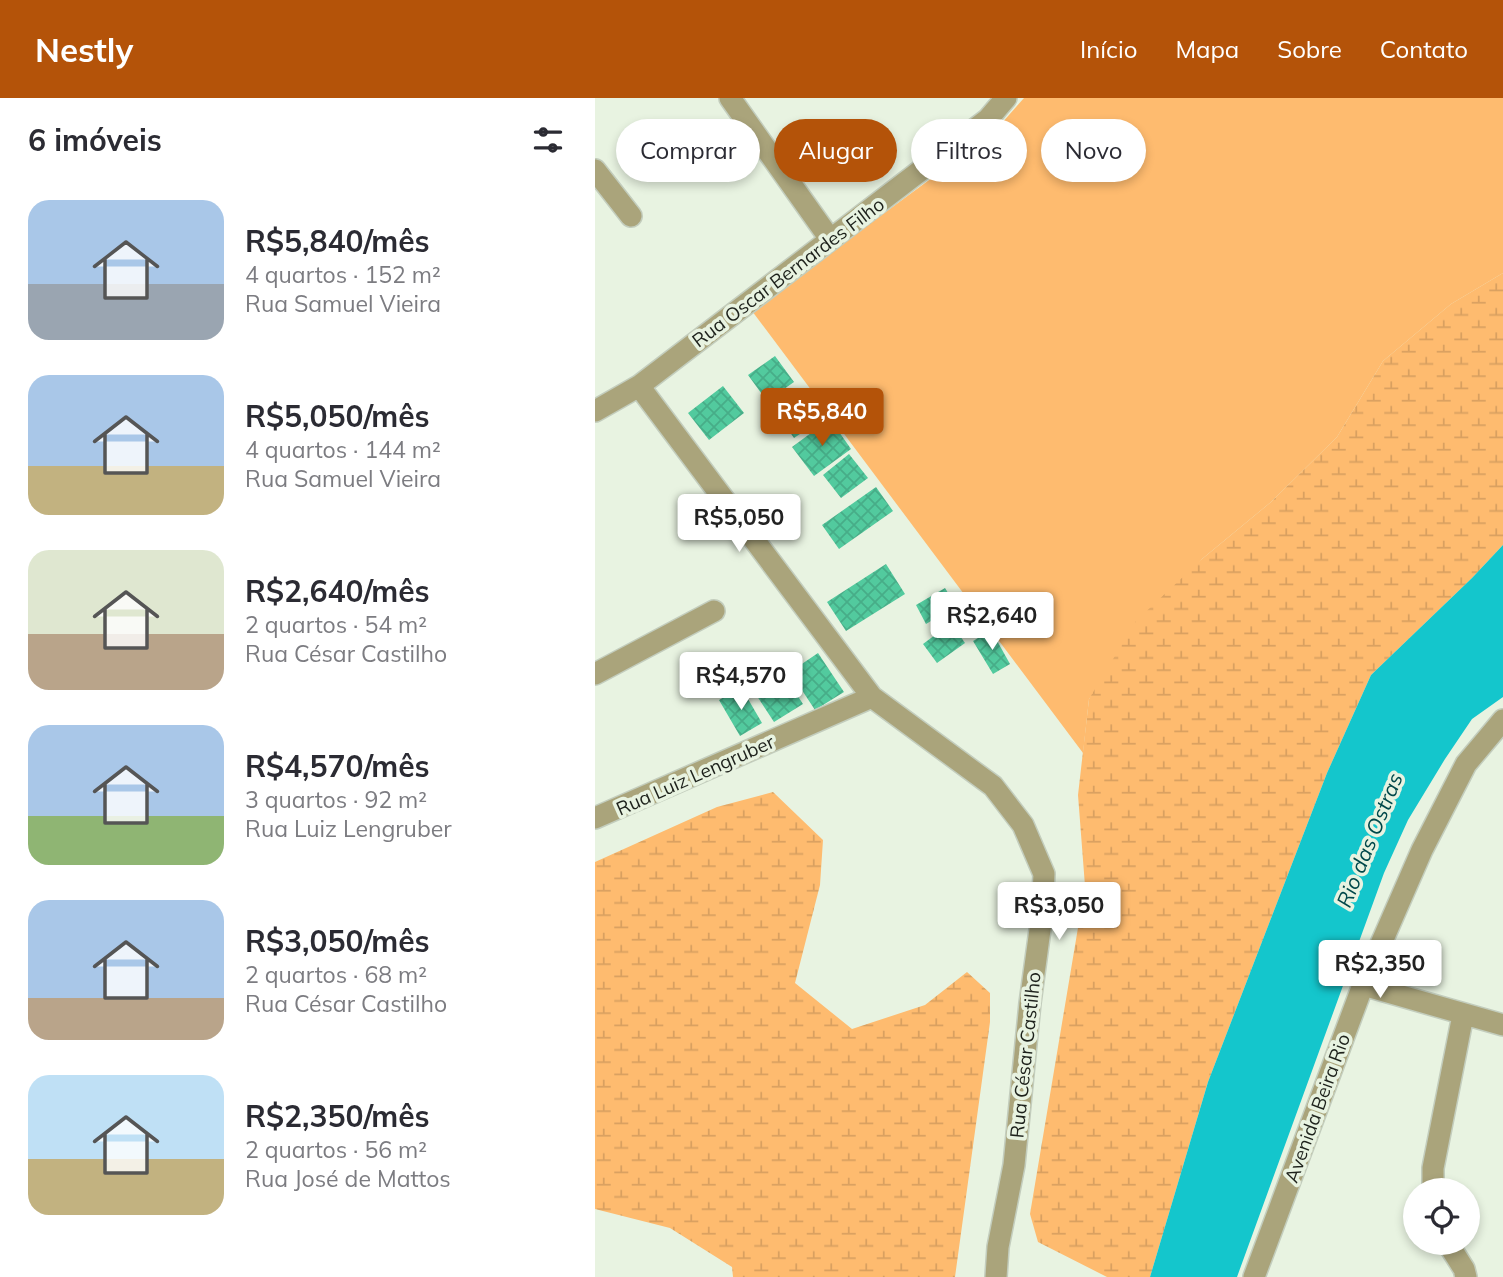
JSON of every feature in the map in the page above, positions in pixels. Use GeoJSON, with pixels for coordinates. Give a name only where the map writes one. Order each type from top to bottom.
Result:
{"type":"FeatureCollection","features":[{"type":"Feature","properties":{"kind":"street"},"geometry":{"type":"LineString","coordinates":[[730,98],[830,239]]}},
{"type":"Feature","properties":{"kind":"street","name":"Rua Oscar Bernardes Filho"},"geometry":{"type":"LineString","coordinates":[[595,411],[639,386],[988,119],[1006,98]]}},
{"type":"Feature","properties":{"kind":"street"},"geometry":{"type":"LineString","coordinates":[[595,170],[631,216]]}},
{"type":"Feature","properties":{"kind":"street","name":"Rua César Castilho"},"geometry":{"type":"LineString","coordinates":[[639,386],[872,698],[993,786],[1023,825],[1044,874],[1042,915],[1030,1003],[1014,1165],[998,1247],[996,1277]]}},
{"type":"Feature","properties":{"kind":"street"},"geometry":{"type":"LineString","coordinates":[[595,674],[714,611]]}},
{"type":"Feature","properties":{"kind":"street","name":"Rua Luiz Lengruber"},"geometry":{"type":"LineString","coordinates":[[595,818],[872,698]]}},
{"type":"Feature","properties":{"kind":"street","name":"Avenida Beira Rio"},"geometry":{"type":"LineString","coordinates":[[1254,1277],[1363,985],[1422,850],[1466,764],[1503,720]]}},
{"type":"Feature","properties":{"kind":"street"},"geometry":{"type":"LineString","coordinates":[[1363,985],[1503,1025]]}},
{"type":"Feature","properties":{"kind":"street"},"geometry":{"type":"LineString","coordinates":[[1433,1178],[1463,1015]]}},
{"type":"Feature","properties":{"kind":"street"},"geometry":{"type":"LineString","coordinates":[[1455,1255],[1466,1277]]}},
{"type":"Feature","properties":{"kind":"green space"},"geometry":{"type":"Polygon","coordinates":[[[1024,98],[1503,98],[1503,273],[1451,304],[1383,361],[1337,437],[1271,502],[1202,559],[1089,699],[1083,753],[752,311],[926,182],[1027,182],[1027,119],[1005,119],[1024,98]]]}},
{"type":"Feature","properties":{"kind":"green space"},"geometry":{"type":"Polygon","coordinates":[[[1503,273],[1503,545],[1371,675],[1327,773],[1208,1082],[1150,1277],[1107,1277],[1038,1242],[1030,1214],[1085,886],[1078,795],[1089,699],[1136,621],[1202,559],[1271,502],[1337,437],[1383,361],[1451,304],[1503,273]]]}},
{"type":"Feature","properties":{"kind":"green space"},"geometry":{"type":"Polygon","coordinates":[[[773,792],[823,840],[820,885],[795,983],[852,1029],[925,1005],[967,972],[990,993],[990,1022],[955,1277],[733,1277],[732,1267],[670,1228],[595,1209],[595,862],[717,807],[773,792]]]}},
{"type":"Feature","properties":{"kind":"water","name":"Rio das Ostras"},"geometry":{"type":"Polygon","coordinates":[[[1503,545],[1503,697],[1472,719],[1408,820],[1384,873],[1237,1277],[1150,1277],[1208,1082],[1327,773],[1371,675],[1503,545]]]}},
{"type":"Feature","properties":{"kind":"building"},"geometry":{"type":"Polygon","coordinates":[[[775,356],[794,382],[767,401],[748,375],[775,356]]]}},
{"type":"Feature","properties":{"kind":"building"},"geometry":{"type":"Polygon","coordinates":[[[723,386],[744,413],[709,440],[688,413],[723,386]]]}},
{"type":"Feature","properties":{"kind":"building"},"geometry":{"type":"Polygon","coordinates":[[[805,390],[824,418],[794,438],[775,411],[805,390]]]}},
{"type":"Feature","properties":{"kind":"building"},"geometry":{"type":"Polygon","coordinates":[[[830,419],[851,449],[814,476],[792,447],[830,419]]]}},
{"type":"Feature","properties":{"kind":"building"},"geometry":{"type":"Polygon","coordinates":[[[849,454],[868,478],[841,498],[823,475],[849,454]]]}},
{"type":"Feature","properties":{"kind":"building"},"geometry":{"type":"Polygon","coordinates":[[[876,487],[893,511],[839,549],[822,525],[876,487]]]}},
{"type":"Feature","properties":{"kind":"building"},"geometry":{"type":"Polygon","coordinates":[[[886,564],[905,594],[846,631],[827,602],[886,564]]]}},
{"type":"Feature","properties":{"kind":"building"},"geometry":{"type":"Polygon","coordinates":[[[945,588],[956,606],[926,624],[916,605],[945,588]]]}},
{"type":"Feature","properties":{"kind":"building"},"geometry":{"type":"Polygon","coordinates":[[[951,623],[965,643],[937,663],[923,644],[951,623]]]}},
{"type":"Feature","properties":{"kind":"building"},"geometry":{"type":"Polygon","coordinates":[[[991,630],[1010,664],[993,674],[973,641],[991,630]]]}},
{"type":"Feature","properties":{"kind":"building"},"geometry":{"type":"Polygon","coordinates":[[[818,653],[844,692],[815,710],[790,672],[818,653]]]}},
{"type":"Feature","properties":{"kind":"building"},"geometry":{"type":"Polygon","coordinates":[[[780,669],[803,704],[774,722],[751,687],[780,669]]]}},
{"type":"Feature","properties":{"kind":"building"},"geometry":{"type":"Polygon","coordinates":[[[741,687],[762,723],[740,736],[719,700],[741,687]]]}}]}
